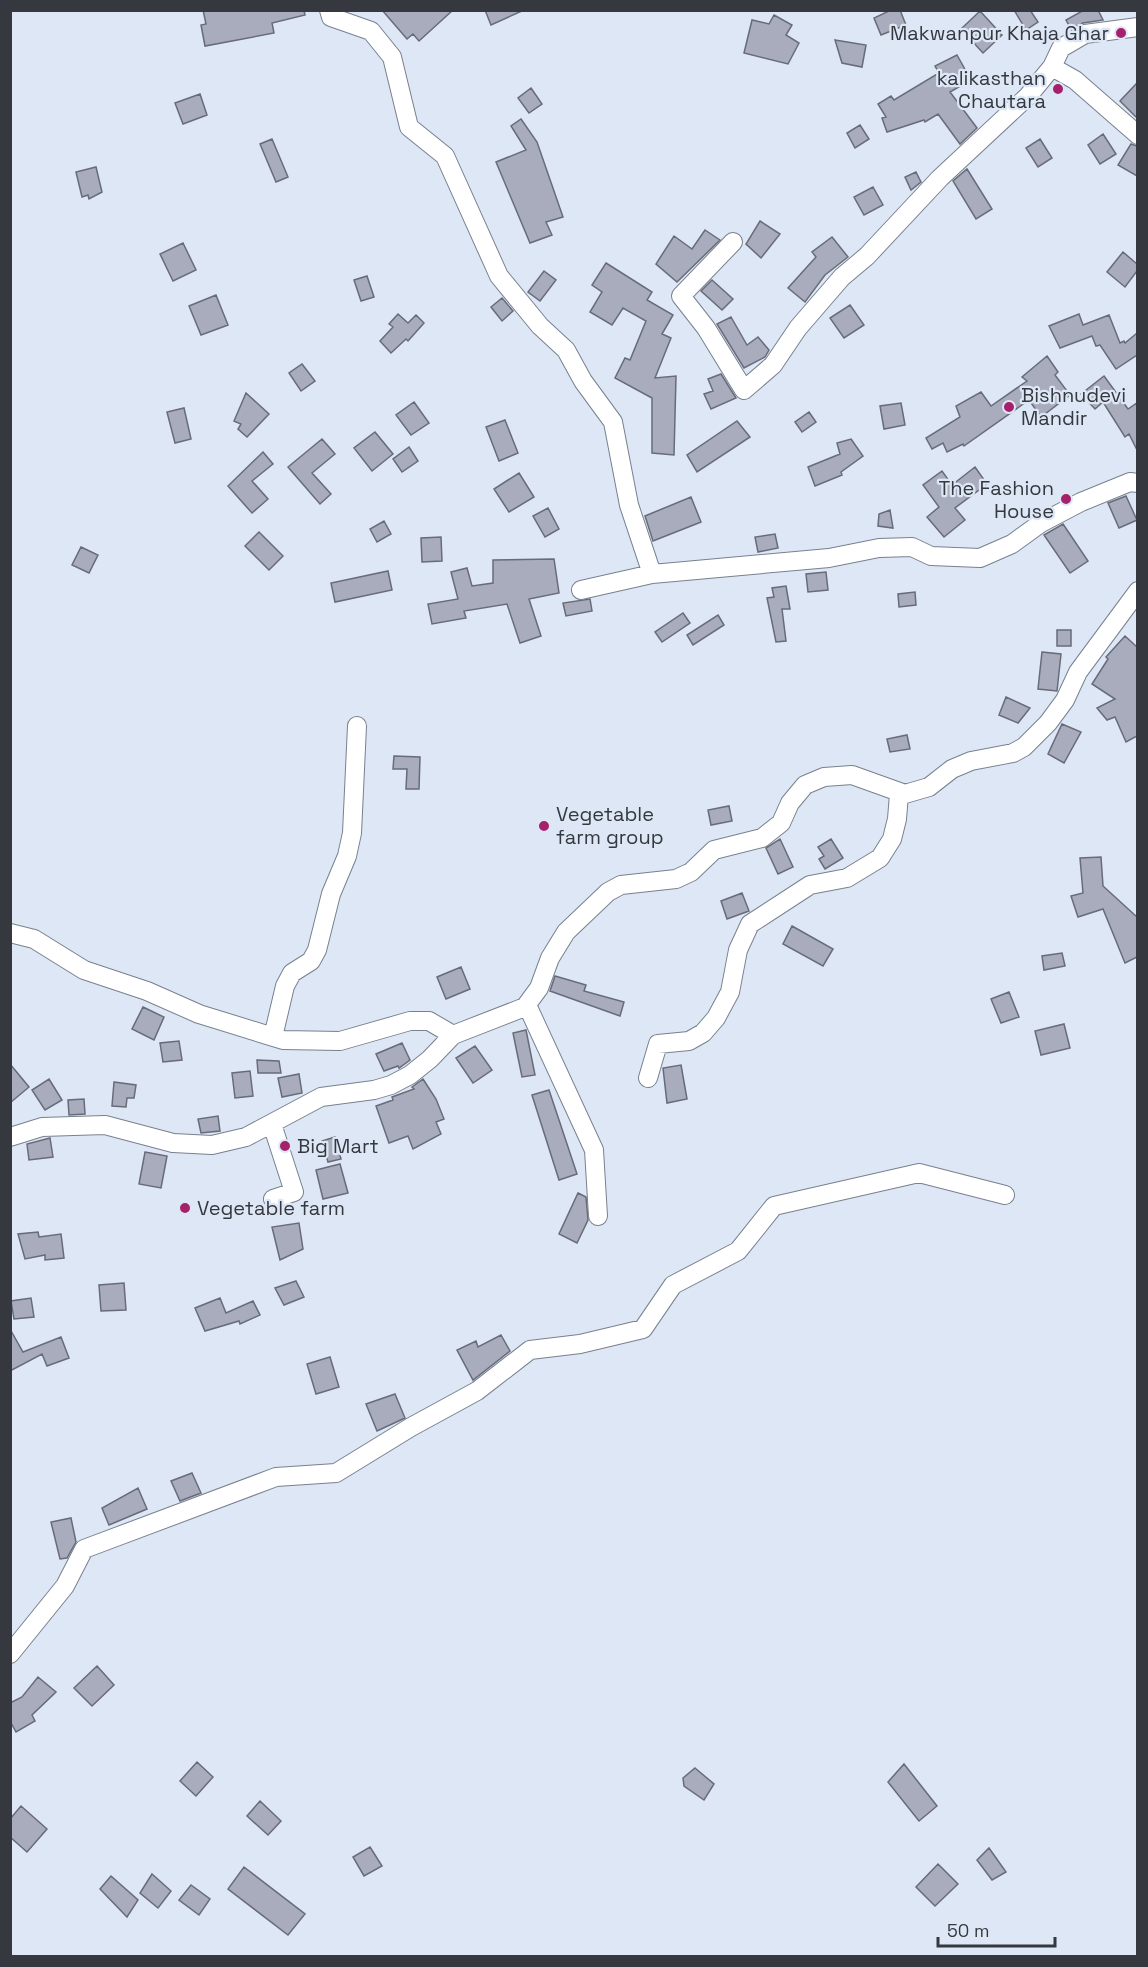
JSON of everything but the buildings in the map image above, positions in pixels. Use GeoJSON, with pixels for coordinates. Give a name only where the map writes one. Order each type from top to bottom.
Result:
{"type":"FeatureCollection","features":[{"type":"Feature","properties":{"kind":"street"},"geometry":{"type":"LineString","coordinates":[[329,10],[331,17],[371,31],[392,57],[409,128],[445,156],[500,276],[540,326],[566,350],[583,381],[613,422],[629,505],[652,574]]}},
{"type":"Feature","properties":{"kind":"street"},"geometry":{"type":"LineString","coordinates":[[734,242],[681,296],[706,328],[744,390],[773,365],[798,328],[842,277],[867,256],[940,178],[1028,96],[1052,68],[1061,48],[1085,34],[1137,27]]}},
{"type":"Feature","properties":{"kind":"street"},"geometry":{"type":"LineString","coordinates":[[1052,68],[1075,80],[1137,135]]}},
{"type":"Feature","properties":{"kind":"street"},"geometry":{"type":"LineString","coordinates":[[581,590],[652,574],[829,558],[879,548],[912,547],[932,556],[980,558],[1012,544],[1041,523],[1081,502],[1130,482],[1137,483]]}},
{"type":"Feature","properties":{"kind":"street"},"geometry":{"type":"LineString","coordinates":[[10,1137],[42,1127],[105,1125],[173,1143],[212,1145],[246,1137],[321,1097],[374,1090],[391,1085],[430,1059],[453,1035],[527,1005],[567,932],[608,892],[621,885],[676,879],[690,872],[714,850],[762,838],[781,823],[798,791],[824,777],[852,775],[899,794],[929,787],[952,769],[971,761],[1013,753],[1024,747],[1048,723],[1065,700],[1078,672],[1137,591]]}},
{"type":"Feature","properties":{"kind":"street"},"geometry":{"type":"LineString","coordinates":[[273,1037],[285,986],[292,974],[311,961],[317,950],[331,894],[346,856],[352,833],[357,726]]}},
{"type":"Feature","properties":{"kind":"street"},"geometry":{"type":"LineString","coordinates":[[648,1078],[658,1044],[689,1041],[703,1033],[716,1018],[730,992],[738,950],[750,924],[810,885],[847,879],[880,858],[892,839],[897,819],[899,794]]}},
{"type":"Feature","properties":{"kind":"street"},"geometry":{"type":"LineString","coordinates":[[10,933],[34,939],[84,970],[147,991],[199,1014],[283,1040],[340,1041],[410,1021],[429,1022],[453,1035]]}},
{"type":"Feature","properties":{"kind":"street"},"geometry":{"type":"LineString","coordinates":[[527,1005],[594,1150],[598,1216]]}},
{"type":"Feature","properties":{"kind":"street"},"geometry":{"type":"LineString","coordinates":[[272,1124],[294,1192],[273,1198]]}},
{"type":"Feature","properties":{"kind":"street"},"geometry":{"type":"LineString","coordinates":[[10,1654],[65,1586],[84,1549],[276,1477],[336,1473],[411,1427],[477,1392],[530,1350],[580,1344],[643,1329],[673,1285],[738,1251],[774,1206],[919,1173],[1005,1195]]}},
{"type":"Feature","properties":{"kind":"place","name":"Makwanpur Khaja Ghar"},"geometry":{"type":"Point","coordinates":[1121,33]}},
{"type":"Feature","properties":{"kind":"place","name":"kalikasthan Chautara"},"geometry":{"type":"Point","coordinates":[1058,89]}},
{"type":"Feature","properties":{"kind":"place","name":"Bishnudevi Mandir"},"geometry":{"type":"Point","coordinates":[1009,407]}},
{"type":"Feature","properties":{"kind":"place","name":"The Fashion House"},"geometry":{"type":"Point","coordinates":[1066,499]}},
{"type":"Feature","properties":{"kind":"place","name":"Vegetable farm group"},"geometry":{"type":"Point","coordinates":[544,826]}},
{"type":"Feature","properties":{"kind":"place","name":"Big Mart"},"geometry":{"type":"Point","coordinates":[285,1146]}},
{"type":"Feature","properties":{"kind":"place","name":"Vegetable farm"},"geometry":{"type":"Point","coordinates":[185,1208]}}]}
